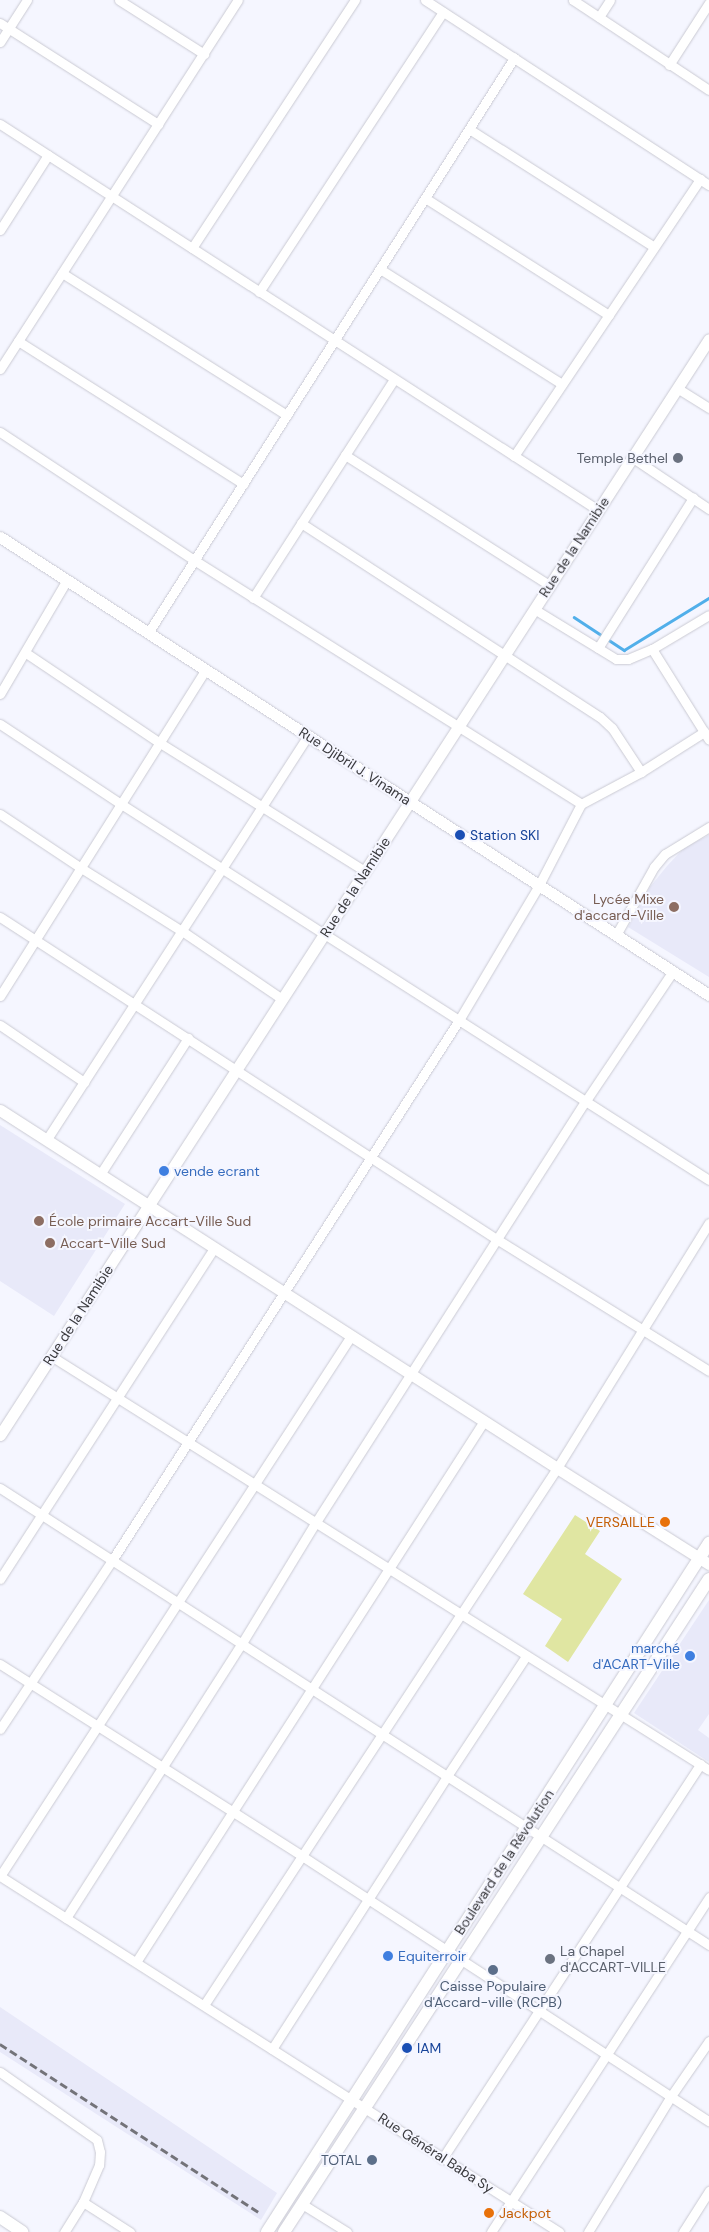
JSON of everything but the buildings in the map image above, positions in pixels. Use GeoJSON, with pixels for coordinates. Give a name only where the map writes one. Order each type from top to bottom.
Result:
{"type":"FeatureCollection","features":[{"type":"Feature","properties":{"kind":"main road","name":"Boulevard de la Révolution"},"geometry":{"type":"LineString","coordinates":[[267,2232],[526,1827],[704,1560],[709,1543]]}},
{"type":"Feature","properties":{"kind":"main road","name":"Boulevard de la Révolution"},"geometry":{"type":"LineString","coordinates":[[284,2232],[364,2106],[709,1579]]}},
{"type":"Feature","properties":{"kind":"main road"},"geometry":{"type":"LineString","coordinates":[[0,2217],[22,2232]]}},
{"type":"Feature","properties":{"kind":"street"},"geometry":{"type":"LineString","coordinates":[[0,42],[27,0]]}},
{"type":"Feature","properties":{"kind":"street"},"geometry":{"type":"LineString","coordinates":[[119,0],[204,54]]}},
{"type":"Feature","properties":{"kind":"street"},"geometry":{"type":"LineString","coordinates":[[0,369],[238,0]]}},
{"type":"Feature","properties":{"kind":"street"},"geometry":{"type":"LineString","coordinates":[[192,248],[356,0]]}},
{"type":"Feature","properties":{"kind":"street"},"geometry":{"type":"LineString","coordinates":[[425,0],[709,185]]}},
{"type":"Feature","properties":{"kind":"street"},"geometry":{"type":"LineString","coordinates":[[573,0],[709,90]]}},
{"type":"Feature","properties":{"kind":"street"},"geometry":{"type":"LineString","coordinates":[[599,17],[610,0]]}},
{"type":"Feature","properties":{"kind":"street"},"geometry":{"type":"LineString","coordinates":[[669,65],[709,3]]}},
{"type":"Feature","properties":{"kind":"street"},"geometry":{"type":"LineString","coordinates":[[259,292],[443,12]]}},
{"type":"Feature","properties":{"kind":"street"},"geometry":{"type":"LineString","coordinates":[[0,23],[158,124]]}},
{"type":"Feature","properties":{"kind":"street"},"geometry":{"type":"LineString","coordinates":[[148,633],[514,58]]}},
{"type":"Feature","properties":{"kind":"street"},"geometry":{"type":"LineString","coordinates":[[0,124],[598,510]]}},
{"type":"Feature","properties":{"kind":"street"},"geometry":{"type":"LineString","coordinates":[[469,129],[654,247]]}},
{"type":"Feature","properties":{"kind":"street"},"geometry":{"type":"LineString","coordinates":[[1,227],[48,155]]}},
{"type":"Feature","properties":{"kind":"street"},"geometry":{"type":"LineString","coordinates":[[514,456],[700,179]]}},
{"type":"Feature","properties":{"kind":"street"},"geometry":{"type":"LineString","coordinates":[[425,198],[609,315]]}},
{"type":"Feature","properties":{"kind":"street"},"geometry":{"type":"LineString","coordinates":[[380,269],[562,384]]}},
{"type":"Feature","properties":{"kind":"street"},"geometry":{"type":"LineString","coordinates":[[62,273],[287,414]]}},
{"type":"Feature","properties":{"kind":"street","name":"Rue de la Namibie"},"geometry":{"type":"LineString","coordinates":[[0,1435],[709,339]]}},
{"type":"Feature","properties":{"kind":"street"},"geometry":{"type":"LineString","coordinates":[[18,342],[243,484]]}},
{"type":"Feature","properties":{"kind":"street"},"geometry":{"type":"LineString","coordinates":[[253,598],[394,378]]}},
{"type":"Feature","properties":{"kind":"street"},"geometry":{"type":"LineString","coordinates":[[677,388],[709,408]]}},
{"type":"Feature","properties":{"kind":"street"},"geometry":{"type":"LineString","coordinates":[[0,432],[253,598],[581,804]]}},
{"type":"Feature","properties":{"kind":"street"},"geometry":{"type":"LineString","coordinates":[[345,456],[549,585]]}},
{"type":"Feature","properties":{"kind":"street"},"geometry":{"type":"LineString","coordinates":[[633,458],[709,509]]}},
{"type":"Feature","properties":{"kind":"street"},"geometry":{"type":"LineString","coordinates":[[598,648],[694,498]]}},
{"type":"Feature","properties":{"kind":"street"},"geometry":{"type":"LineString","coordinates":[[301,524],[600,717],[612,728],[641,772]]}},
{"type":"Feature","properties":{"kind":"street","name":"Rue Djibril J. Vinama"},"geometry":{"type":"LineString","coordinates":[[0,537],[709,995]]}},
{"type":"Feature","properties":{"kind":"street"},"geometry":{"type":"LineString","coordinates":[[0,694],[26,653],[67,580]]}},
{"type":"Feature","properties":{"kind":"street"},"geometry":{"type":"LineString","coordinates":[[534,609],[616,659],[628,659],[652,649],[709,615]]}},
{"type":"Feature","properties":{"kind":"street"},"geometry":{"type":"LineString","coordinates":[[0,1728],[111,1562],[187,1441],[372,1158],[539,885],[581,804],[707,736],[652,649]]}},
{"type":"Feature","properties":{"kind":"street"},"geometry":{"type":"LineString","coordinates":[[26,653],[160,742],[365,871]]}},
{"type":"Feature","properties":{"kind":"street"},"geometry":{"type":"LineString","coordinates":[[0,996],[205,671]]}},
{"type":"Feature","properties":{"kind":"street"},"geometry":{"type":"LineString","coordinates":[[0,724],[121,804],[709,1180]]}},
{"type":"Feature","properties":{"kind":"street"},"geometry":{"type":"LineString","coordinates":[[47,1140],[308,735]]}},
{"type":"Feature","properties":{"kind":"street"},"geometry":{"type":"LineString","coordinates":[[0,814],[81,868],[182,931],[282,999]]}},
{"type":"Feature","properties":{"kind":"street"},"geometry":{"type":"LineString","coordinates":[[616,935],[654,867],[665,854],[709,827]]}},
{"type":"Feature","properties":{"kind":"street"},"geometry":{"type":"LineString","coordinates":[[0,917],[498,1240],[709,1371]]}},
{"type":"Feature","properties":{"kind":"street"},"geometry":{"type":"LineString","coordinates":[[66,1918],[242,1643],[316,1522],[586,1102],[673,971]]}},
{"type":"Feature","properties":{"kind":"street"},"geometry":{"type":"LineString","coordinates":[[0,1025],[84,1082]]}},
{"type":"Feature","properties":{"kind":"street"},"geometry":{"type":"LineString","coordinates":[[101,1173],[188,1038]]}},
{"type":"Feature","properties":{"kind":"street"},"geometry":{"type":"LineString","coordinates":[[0,1110],[101,1173],[214,1248],[557,1468],[704,1560]]}},
{"type":"Feature","properties":{"kind":"street"},"geometry":{"type":"LineString","coordinates":[[204,2005],[557,1468],[709,1223]]}},
{"type":"Feature","properties":{"kind":"street"},"geometry":{"type":"LineString","coordinates":[[0,1579],[214,1248]]}},
{"type":"Feature","properties":{"kind":"street"},"geometry":{"type":"LineString","coordinates":[[97,1726],[351,1336]]}},
{"type":"Feature","properties":{"kind":"street"},"geometry":{"type":"LineString","coordinates":[[51,1356],[709,1770]]}},
{"type":"Feature","properties":{"kind":"street"},"geometry":{"type":"LineString","coordinates":[[136,1962],[484,1421]]}},
{"type":"Feature","properties":{"kind":"street"},"geometry":{"type":"LineString","coordinates":[[0,1488],[111,1562],[242,1643],[709,1946]]}},
{"type":"Feature","properties":{"kind":"street"},"geometry":{"type":"LineString","coordinates":[[272,2048],[446,1776],[526,1656]]}},
{"type":"Feature","properties":{"kind":"street"},"geometry":{"type":"LineString","coordinates":[[0,1664],[302,1856],[709,2121]]}},
{"type":"Feature","properties":{"kind":"street","name":"Rue Général Baba Sy"},"geometry":{"type":"LineString","coordinates":[[97,1726],[0,1876],[364,2106],[442,2159],[559,2232]]}},
{"type":"Feature","properties":{"kind":"street"},"geometry":{"type":"LineString","coordinates":[[442,2159],[700,1764]]}},
{"type":"Feature","properties":{"kind":"street"},"geometry":{"type":"LineString","coordinates":[[491,2232],[510,2200],[608,2054],[709,1897]]}},
{"type":"Feature","properties":{"kind":"street"},"geometry":{"type":"LineString","coordinates":[[588,2232],[672,2096],[709,2041]]}},
{"type":"Feature","properties":{"kind":"street"},"geometry":{"type":"LineString","coordinates":[[0,2072],[97,2140],[100,2152],[99,2165],[83,2202],[64,2232]]}},
{"type":"Feature","properties":{"kind":"street"},"geometry":{"type":"LineString","coordinates":[[683,2232],[709,2191]]}},
{"type":"Feature","properties":{"kind":"street"},"geometry":{"type":"LineString","coordinates":[[83,2202],[130,2232]]}},
{"type":"Feature","properties":{"kind":"street"},"geometry":{"type":"LineString","coordinates":[[302,2204],[346,2232]]}},
{"type":"Feature","properties":{"kind":"shaded area","name":"Lycée Mixe d'accard-Ville"},"geometry":{"type":"Polygon","coordinates":[[[709,835],[709,977],[628,927],[650,887],[667,866],[684,848],[709,835]]]}},
{"type":"Feature","properties":{"kind":"shaded area","name":"Accart-Ville Sud"},"geometry":{"type":"Polygon","coordinates":[[[0,1125],[125,1204],[54,1316],[0,1281],[0,1125]]]}},
{"type":"Feature","properties":{"kind":"shaded area","name":"marché d'ACART-Ville"},"geometry":{"type":"Polygon","coordinates":[[[709,1600],[709,1714],[698,1730],[709,1738],[709,1762],[634,1713],[709,1600]]]}},
{"type":"Feature","properties":{"kind":"shaded area"},"geometry":{"type":"Polygon","coordinates":[[[0,2007],[277,2193],[261,2220],[0,2052],[0,2007]]]}},
{"type":"Feature","properties":{"kind":"green space"},"geometry":{"type":"Polygon","coordinates":[[[575,1515],[600,1531],[585,1554],[622,1579],[568,1662],[545,1646],[562,1619],[523,1594],[575,1515]]]}},
{"type":"Feature","properties":{"kind":"waterway"},"geometry":{"type":"LineString","coordinates":[[574,617],[624,650],[709,598]]}},
{"type":"Feature","properties":{"kind":"railway"},"geometry":{"type":"LineString","coordinates":[[0,2044],[262,2214]]}},
{"type":"Feature","properties":{"kind":"place","name":"Temple Bethel"},"geometry":{"type":"Point","coordinates":[678,458]}},
{"type":"Feature","properties":{"kind":"place","name":"Station SKI"},"geometry":{"type":"Point","coordinates":[460,835]}},
{"type":"Feature","properties":{"kind":"place","name":"Lycée Mixe d'accard-Ville"},"geometry":{"type":"Point","coordinates":[674,907]}},
{"type":"Feature","properties":{"kind":"place","name":"vende ecrant"},"geometry":{"type":"Point","coordinates":[164,1171]}},
{"type":"Feature","properties":{"kind":"place","name":"École primaire Accart-Ville Sud"},"geometry":{"type":"Point","coordinates":[39,1221]}},
{"type":"Feature","properties":{"kind":"place","name":"Accart-Ville Sud"},"geometry":{"type":"Point","coordinates":[50,1243]}},
{"type":"Feature","properties":{"kind":"place","name":"VERSAILLE"},"geometry":{"type":"Point","coordinates":[665,1522]}},
{"type":"Feature","properties":{"kind":"place","name":"marché d'ACART-Ville"},"geometry":{"type":"Point","coordinates":[690,1656]}},
{"type":"Feature","properties":{"kind":"place","name":"Equiterroir"},"geometry":{"type":"Point","coordinates":[388,1956]}},
{"type":"Feature","properties":{"kind":"place","name":"La Chapel d'ACCART-VILLE"},"geometry":{"type":"Point","coordinates":[550,1959]}},
{"type":"Feature","properties":{"kind":"place","name":"Caisse Populaire d'Accard-ville (RCPB)"},"geometry":{"type":"Point","coordinates":[493,1970]}},
{"type":"Feature","properties":{"kind":"place","name":"IAM"},"geometry":{"type":"Point","coordinates":[407,2048]}},
{"type":"Feature","properties":{"kind":"place","name":"TOTAL"},"geometry":{"type":"Point","coordinates":[372,2160]}},
{"type":"Feature","properties":{"kind":"place","name":"Jackpot"},"geometry":{"type":"Point","coordinates":[489,2213]}}]}
